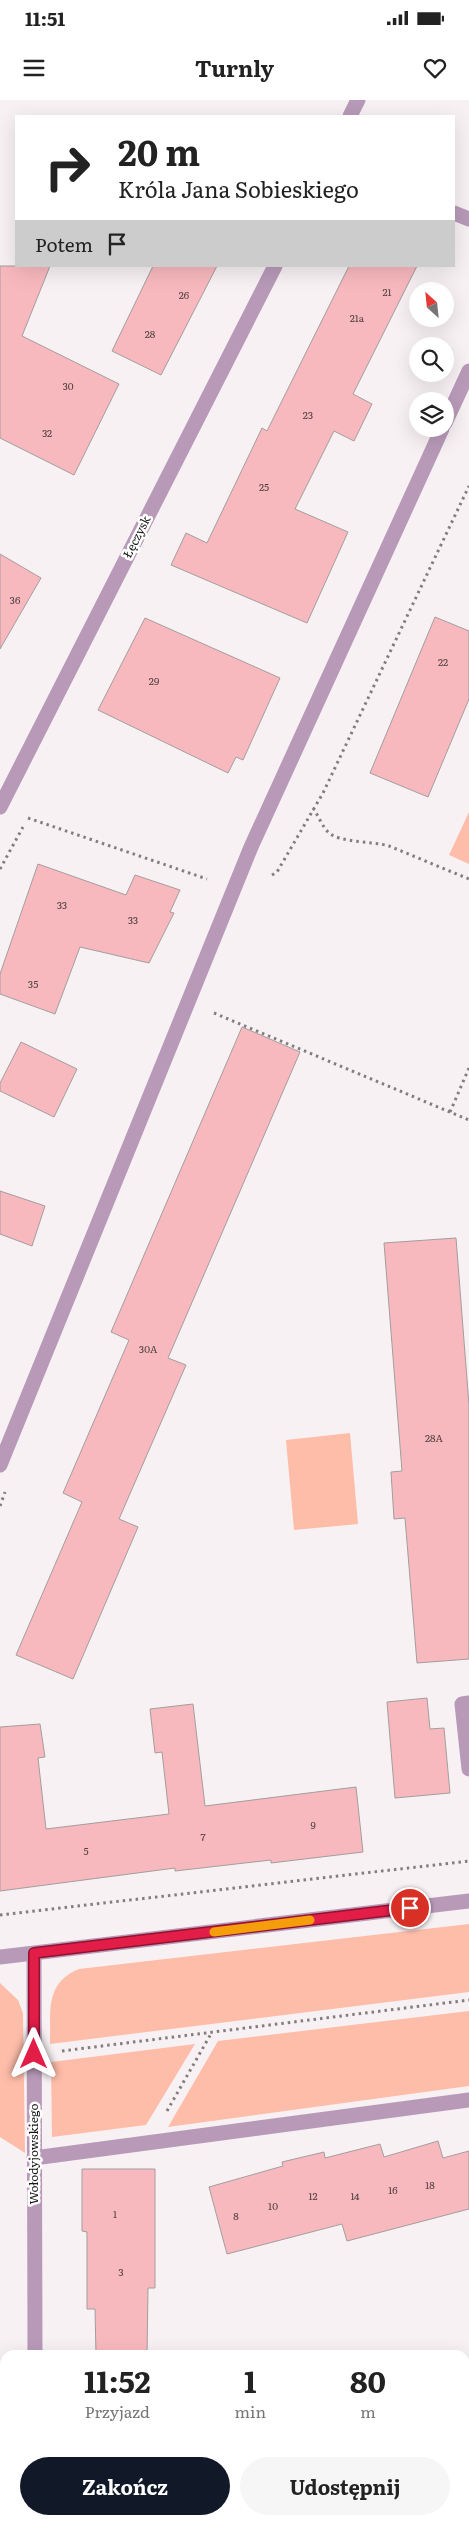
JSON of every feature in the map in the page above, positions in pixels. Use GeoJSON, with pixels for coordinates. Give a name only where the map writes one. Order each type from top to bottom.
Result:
{"type":"FeatureCollection","features":[{"type":"Feature","properties":{"kind":"street"},"geometry":{"type":"LineString","coordinates":[[350,115],[358,100]]}},
{"type":"Feature","properties":{"kind":"street"},"geometry":{"type":"LineString","coordinates":[[455,213],[469,219]]}},
{"type":"Feature","properties":{"kind":"street","name":"Łęczysk"},"geometry":{"type":"LineString","coordinates":[[0,807],[274,267]]}},
{"type":"Feature","properties":{"kind":"street"},"geometry":{"type":"LineString","coordinates":[[454,404],[469,371]]}},
{"type":"Feature","properties":{"kind":"street"},"geometry":{"type":"LineString","coordinates":[[0,1465],[233,888],[438,437]]}},
{"type":"Feature","properties":{"kind":"street"},"geometry":{"type":"LineString","coordinates":[[469,1703],[462,1704],[469,1769]]}},
{"type":"Feature","properties":{"kind":"street"},"geometry":{"type":"LineString","coordinates":[[0,1957],[469,1901]]}},
{"type":"Feature","properties":{"kind":"street","name":"Wołodyjowskiego"},"geometry":{"type":"LineString","coordinates":[[34,1953],[35,2350]]}},
{"type":"Feature","properties":{"kind":"street"},"geometry":{"type":"LineString","coordinates":[[34,2158],[469,2100]]}},
{"type":"Feature","properties":{"kind":"path"},"geometry":{"type":"LineString","coordinates":[[313,808],[328,832],[340,838],[376,842],[389,846],[469,880]]}},
{"type":"Feature","properties":{"kind":"path"},"geometry":{"type":"LineString","coordinates":[[28,818],[233,888]]}},
{"type":"Feature","properties":{"kind":"path"},"geometry":{"type":"LineString","coordinates":[[187,1001],[469,1120]]}},
{"type":"Feature","properties":{"kind":"path"},"geometry":{"type":"LineString","coordinates":[[450,1112],[469,1068]]}},
{"type":"Feature","properties":{"kind":"path"},"geometry":{"type":"LineString","coordinates":[[0,1915],[469,1861]]}},
{"type":"Feature","properties":{"kind":"path"},"geometry":{"type":"LineString","coordinates":[[34,2054],[469,2000]]}},
{"type":"Feature","properties":{"kind":"path"},"geometry":{"type":"LineString","coordinates":[[149,2142],[212,2032]]}},
{"type":"Feature","properties":{"kind":"shaded area"},"geometry":{"type":"Polygon","coordinates":[[[469,812],[469,864],[449,855],[469,812]]]}},
{"type":"Feature","properties":{"kind":"shaded area"},"geometry":{"type":"Polygon","coordinates":[[[350,1433],[358,1524],[294,1530],[286,1440],[350,1433]]]}},
{"type":"Feature","properties":{"kind":"shaded area"},"geometry":{"type":"Polygon","coordinates":[[[469,1924],[469,1992],[50,2044],[50,2010],[55,1991],[60,1982],[79,1969],[469,1924]]]}},
{"type":"Feature","properties":{"kind":"shaded area"},"geometry":{"type":"Polygon","coordinates":[[[0,1983],[18,2000],[23,2013],[25,2153],[0,2137],[0,1983]]]}},
{"type":"Feature","properties":{"kind":"shaded area"},"geometry":{"type":"Polygon","coordinates":[[[469,2011],[469,2086],[168,2127],[218,2041],[469,2011]]]}},
{"type":"Feature","properties":{"kind":"shaded area"},"geometry":{"type":"Polygon","coordinates":[[[195,2044],[146,2125],[52,2137],[51,2062],[195,2044]]]}},
{"type":"Feature","properties":{"kind":"building"},"geometry":{"type":"Polygon","coordinates":[[[0,266],[50,267],[22,336],[119,384],[74,475],[0,438],[0,266]]]}},
{"type":"Feature","properties":{"kind":"building"},"geometry":{"type":"Polygon","coordinates":[[[153,267],[216,267],[161,375],[112,351],[153,267]]]}},
{"type":"Feature","properties":{"kind":"building"},"geometry":{"type":"Polygon","coordinates":[[[349,267],[416,267],[353,394],[372,404],[354,441],[334,431],[295,509],[348,532],[307,623],[171,565],[186,533],[207,543],[262,428],[267,431],[349,267]]]}},
{"type":"Feature","properties":{"kind":"building"},"geometry":{"type":"Polygon","coordinates":[[[0,554],[41,578],[0,649],[0,554]]]}},
{"type":"Feature","properties":{"kind":"building"},"geometry":{"type":"Polygon","coordinates":[[[435,617],[469,631],[469,699],[428,797],[370,773],[435,617]]]}},
{"type":"Feature","properties":{"kind":"building"},"geometry":{"type":"Polygon","coordinates":[[[145,618],[280,678],[243,760],[236,757],[228,773],[98,710],[145,618]]]}},
{"type":"Feature","properties":{"kind":"building"},"geometry":{"type":"Polygon","coordinates":[[[38,864],[126,895],[135,875],[180,890],[170,912],[174,913],[149,963],[80,947],[55,1014],[0,994],[0,974],[38,864]]]}},
{"type":"Feature","properties":{"kind":"building"},"geometry":{"type":"Polygon","coordinates":[[[242,1027],[300,1052],[168,1358],[186,1365],[119,1519],[138,1527],[73,1679],[16,1655],[82,1502],[63,1493],[129,1340],[111,1332],[242,1027]]]}},
{"type":"Feature","properties":{"kind":"building"},"geometry":{"type":"Polygon","coordinates":[[[21,1042],[77,1069],[54,1117],[0,1091],[0,1083],[21,1042]]]}},
{"type":"Feature","properties":{"kind":"building"},"geometry":{"type":"Polygon","coordinates":[[[0,1191],[45,1206],[32,1246],[0,1234],[0,1191]]]}},
{"type":"Feature","properties":{"kind":"building"},"geometry":{"type":"Polygon","coordinates":[[[456,1238],[469,1405],[469,1659],[417,1663],[405,1518],[394,1519],[391,1472],[402,1471],[384,1243],[456,1238]]]}},
{"type":"Feature","properties":{"kind":"building"},"geometry":{"type":"Polygon","coordinates":[[[427,1698],[430,1729],[444,1728],[450,1793],[395,1798],[387,1702],[427,1698]]]}},
{"type":"Feature","properties":{"kind":"building"},"geometry":{"type":"Polygon","coordinates":[[[193,1704],[205,1806],[356,1787],[363,1852],[271,1863],[271,1860],[175,1871],[175,1868],[0,1891],[0,1727],[40,1724],[45,1757],[38,1758],[46,1829],[169,1814],[162,1752],[155,1753],[150,1709],[193,1704]]]}},
{"type":"Feature","properties":{"kind":"building"},"geometry":{"type":"Polygon","coordinates":[[[438,2141],[443,2158],[469,2151],[469,2209],[347,2241],[342,2224],[227,2254],[209,2187],[283,2166],[282,2162],[324,2152],[325,2158],[380,2144],[384,2157],[438,2141]]]}},
{"type":"Feature","properties":{"kind":"building"},"geometry":{"type":"Polygon","coordinates":[[[82,2169],[155,2169],[155,2288],[148,2288],[147,2350],[96,2350],[95,2309],[87,2309],[87,2232],[82,2231],[82,2169]]]}},
{"type":"Feature","properties":{"kind":"slow traffic"},"geometry":{"type":"LineString","coordinates":[[214,1932],[310,1920]]}},
{"type":"Feature","properties":{"kind":"route"},"geometry":{"type":"LineString","coordinates":[[34,2054],[34,1953],[410,1908]]}}]}
